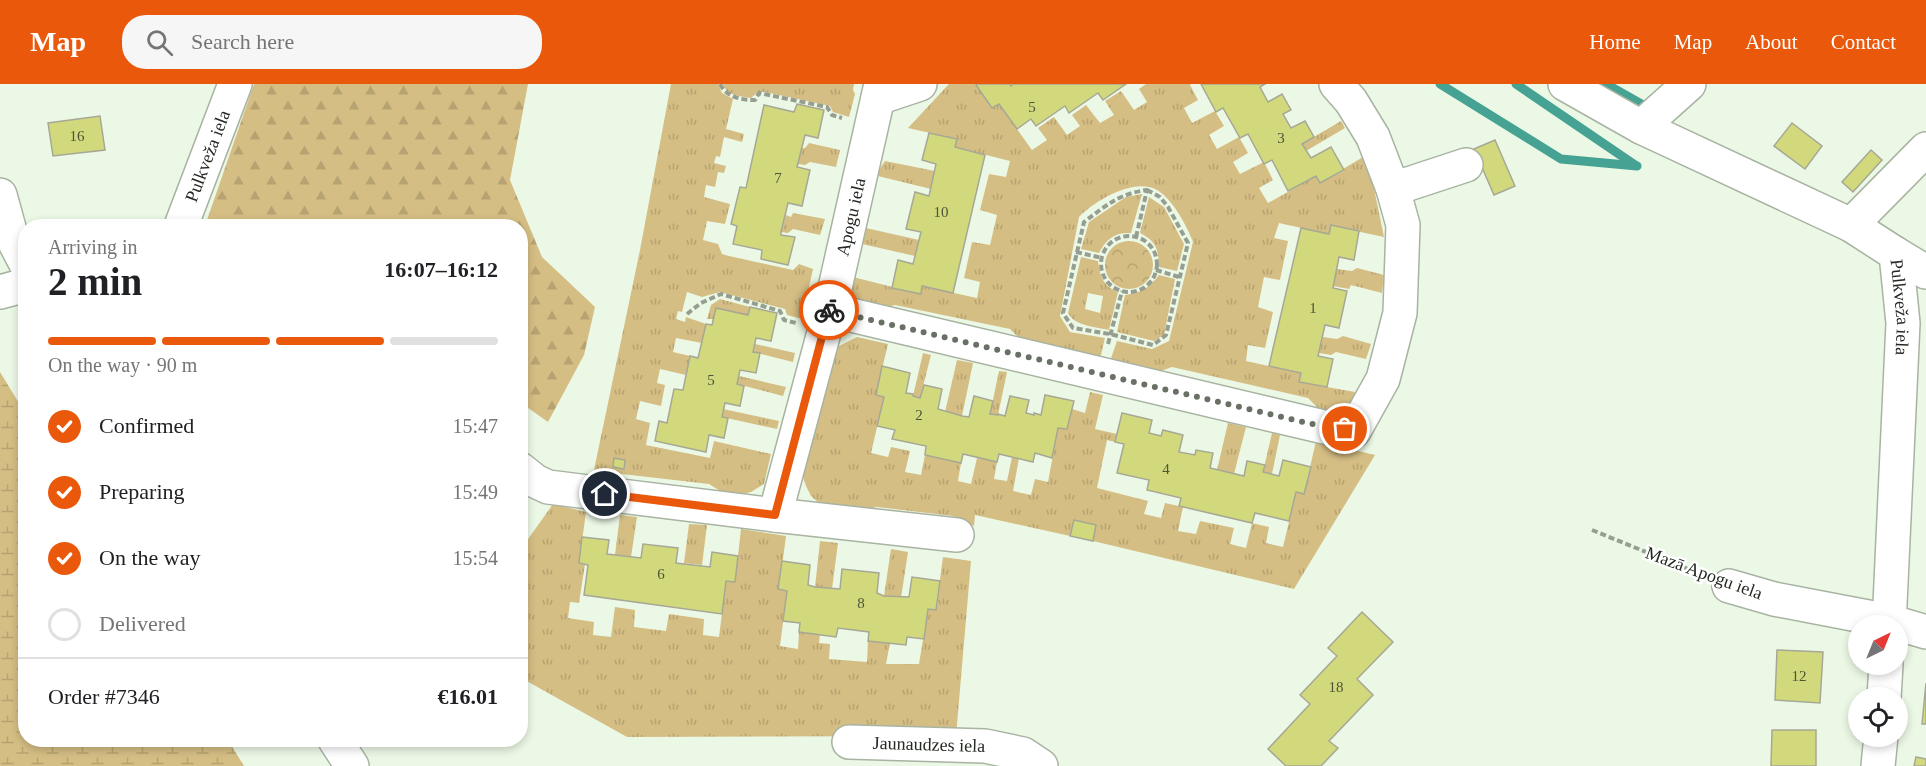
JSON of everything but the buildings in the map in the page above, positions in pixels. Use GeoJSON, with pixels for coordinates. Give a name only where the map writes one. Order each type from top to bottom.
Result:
{"type":"FeatureCollection","features":[{"type":"Feature","properties":{"kind":"street","name":"Pulkveža iela"},"geometry":{"type":"LineString","coordinates":[[184,219],[235,84]]}},
{"type":"Feature","properties":{"kind":"street"},"geometry":{"type":"LineString","coordinates":[[880,91],[920,84]]}},
{"type":"Feature","properties":{"kind":"street"},"geometry":{"type":"LineString","coordinates":[[817,318],[1103,375],[1324,427],[1354,431],[1383,379],[1401,313],[1402,225],[1393,189],[1373,137],[1351,101],[1336,84]]}},
{"type":"Feature","properties":{"kind":"street","name":"Pulkveža iela"},"geometry":{"type":"LineString","coordinates":[[1565,84],[1641,127],[1851,225],[1896,254],[1903,323],[1889,615]]}},
{"type":"Feature","properties":{"kind":"street"},"geometry":{"type":"LineString","coordinates":[[1641,127],[1689,84]]}},
{"type":"Feature","properties":{"kind":"street","name":"Apogu iela"},"geometry":{"type":"LineString","coordinates":[[775,515],[817,318],[880,91]]}},
{"type":"Feature","properties":{"kind":"street"},"geometry":{"type":"LineString","coordinates":[[1851,225],[1926,149]]}},
{"type":"Feature","properties":{"kind":"street"},"geometry":{"type":"LineString","coordinates":[[1393,189],[1466,165]]}},
{"type":"Feature","properties":{"kind":"street"},"geometry":{"type":"LineString","coordinates":[[0,195],[11,236],[18,249]]}},
{"type":"Feature","properties":{"kind":"street"},"geometry":{"type":"LineString","coordinates":[[1896,254],[1926,272]]}},
{"type":"Feature","properties":{"kind":"street"},"geometry":{"type":"LineString","coordinates":[[0,292],[18,287]]}},
{"type":"Feature","properties":{"kind":"street"},"geometry":{"type":"LineString","coordinates":[[528,475],[548,487],[957,535]]}},
{"type":"Feature","properties":{"kind":"street","name":"Mazā Apogu iela"},"geometry":{"type":"LineString","coordinates":[[1729,586],[1774,599],[1851,615]]}},
{"type":"Feature","properties":{"kind":"street","name":"Mazā Apogu iela"},"geometry":{"type":"LineString","coordinates":[[1908,628],[1926,632]]}},
{"type":"Feature","properties":{"kind":"street","name":"Jaunaudzes iela"},"geometry":{"type":"LineString","coordinates":[[849,742],[985,746],[1023,754],[1041,766]]}},
{"type":"Feature","properties":{"kind":"street"},"geometry":{"type":"LineString","coordinates":[[340,747],[352,766]]}},
{"type":"Feature","properties":{"kind":"street"},"geometry":{"type":"LineString","coordinates":[[1878,766],[1880,747]]}},
{"type":"Feature","properties":{"kind":"path"},"geometry":{"type":"LineString","coordinates":[[720,84],[724,92],[730,96],[754,100],[759,93],[827,107],[832,115],[852,121]]}},
{"type":"Feature","properties":{"kind":"path"},"geometry":{"type":"LineString","coordinates":[[1136,237],[1147,190]]}},
{"type":"Feature","properties":{"kind":"path"},"geometry":{"type":"LineString","coordinates":[[1147,190],[1160,197],[1168,207],[1188,243],[1166,335],[1153,345],[1110,334],[1073,328],[1063,313],[1084,222],[1117,198],[1132,192],[1147,190]]}},
{"type":"Feature","properties":{"kind":"path"},"geometry":{"type":"LineString","coordinates":[[1127,236],[1136,237],[1144,240],[1155,254],[1156,270],[1146,285],[1131,292],[1122,291],[1107,282],[1101,266],[1102,258],[1105,249],[1111,243],[1127,236]]}},
{"type":"Feature","properties":{"kind":"path"},"geometry":{"type":"LineString","coordinates":[[1076,252],[1102,258]]}},
{"type":"Feature","properties":{"kind":"path"},"geometry":{"type":"LineString","coordinates":[[1156,270],[1179,277]]}},
{"type":"Feature","properties":{"kind":"path"},"geometry":{"type":"LineString","coordinates":[[1103,375],[1110,334],[1122,291]]}},
{"type":"Feature","properties":{"kind":"path"},"geometry":{"type":"LineString","coordinates":[[687,314],[701,303],[721,294],[780,311],[784,320],[817,318]]}},
{"type":"Feature","properties":{"kind":"path","name":"Mazā Apogu iela"},"geometry":{"type":"LineString","coordinates":[[1592,530],[1729,586]]}},
{"type":"Feature","properties":{"kind":"green space"},"geometry":{"type":"Polygon","coordinates":[[[254,84],[528,84],[510,180],[526,219],[207,219],[254,84]]]}},
{"type":"Feature","properties":{"kind":"green space"},"geometry":{"type":"Polygon","coordinates":[[[671,84],[718,84],[722,93],[733,99],[726,129],[744,134],[742,142],[724,137],[720,157],[716,156],[714,163],[726,166],[724,173],[718,172],[715,187],[706,185],[704,197],[730,204],[725,224],[707,221],[703,240],[718,244],[722,254],[729,256],[793,270],[799,264],[813,269],[802,319],[787,315],[785,309],[720,292],[702,297],[687,292],[682,312],[678,311],[676,319],[685,322],[686,317],[706,324],[702,343],[676,338],[673,352],[690,356],[686,375],[660,369],[657,383],[665,385],[661,406],[640,401],[636,419],[650,423],[646,445],[710,458],[714,441],[771,454],[764,484],[751,492],[730,497],[709,484],[613,473],[602,481],[594,470],[640,250],[671,84]]]}},
{"type":"Feature","properties":{"kind":"green space"},"geometry":{"type":"Polygon","coordinates":[[[723,84],[854,84],[855,94],[849,117],[833,112],[830,106],[765,92],[758,92],[751,98],[738,96],[728,91],[723,84]]]}},
{"type":"Feature","properties":{"kind":"green space"},"geometry":{"type":"Polygon","coordinates":[[[949,84],[977,84],[992,108],[999,104],[1032,150],[1047,140],[1038,128],[1054,117],[1067,135],[1080,126],[1072,115],[1086,105],[1100,123],[1114,115],[1105,101],[1121,91],[1134,110],[1147,102],[1139,89],[1146,84],[1191,84],[1198,100],[1184,108],[1192,123],[1215,111],[1224,126],[1209,135],[1217,149],[1239,137],[1248,153],[1233,162],[1240,174],[1264,162],[1273,180],[1259,188],[1268,203],[1316,176],[1320,183],[1344,171],[1343,169],[1363,157],[1372,179],[1384,237],[1332,226],[1329,234],[1279,223],[1274,238],[1288,241],[1280,280],[1264,277],[1258,307],[1273,312],[1265,348],[1248,345],[1246,361],[1301,373],[1299,382],[1355,392],[1348,413],[1320,410],[1308,398],[1172,367],[1155,373],[1110,361],[1117,341],[1152,349],[1169,341],[1193,242],[1183,220],[1167,198],[1155,189],[1146,186],[1136,186],[1114,193],[1094,204],[1079,217],[1060,316],[1070,332],[1105,338],[1100,359],[1023,342],[1010,329],[895,305],[879,309],[850,298],[853,277],[920,294],[922,286],[977,298],[980,282],[964,278],[972,242],[990,245],[997,215],[980,210],[989,174],[1006,177],[1010,161],[955,147],[957,139],[908,128],[949,84]]]}},
{"type":"Feature","properties":{"kind":"green space"},"geometry":{"type":"Polygon","coordinates":[[[1341,121],[1345,128],[1306,151],[1302,144],[1341,121]]]}},
{"type":"Feature","properties":{"kind":"green space"},"geometry":{"type":"Polygon","coordinates":[[[809,143],[840,150],[836,167],[810,162],[805,165],[797,164],[801,148],[805,148],[809,143]]]}},
{"type":"Feature","properties":{"kind":"green space"},"geometry":{"type":"Polygon","coordinates":[[[885,161],[935,171],[931,189],[878,176],[885,161]]]}},
{"type":"Feature","properties":{"kind":"green space"},"geometry":{"type":"Polygon","coordinates":[[[1142,194],[1131,233],[1112,237],[1099,253],[1081,249],[1089,222],[1126,197],[1142,194]]]}},
{"type":"Feature","properties":{"kind":"green space"},"geometry":{"type":"Polygon","coordinates":[[[1149,197],[1164,207],[1184,244],[1177,271],[1159,267],[1156,247],[1140,233],[1149,197]]]}},
{"type":"Feature","properties":{"kind":"green space"},"geometry":{"type":"Polygon","coordinates":[[[793,213],[825,219],[820,235],[793,229],[788,233],[781,232],[786,215],[791,217],[793,213]]]}},
{"type":"Feature","properties":{"kind":"green space"},"geometry":{"type":"Polygon","coordinates":[[[528,223],[542,257],[595,307],[584,355],[548,422],[528,408],[528,223]]]}},
{"type":"Feature","properties":{"kind":"green space"},"geometry":{"type":"Polygon","coordinates":[[[866,228],[919,240],[915,256],[862,244],[866,228]]]}},
{"type":"Feature","properties":{"kind":"green space"},"geometry":{"type":"Polygon","coordinates":[[[1124,241],[1134,241],[1146,248],[1153,260],[1153,270],[1146,282],[1134,289],[1124,289],[1109,278],[1105,270],[1105,260],[1116,245],[1124,241]]]}},
{"type":"Feature","properties":{"kind":"green space"},"geometry":{"type":"Polygon","coordinates":[[[1081,257],[1098,261],[1103,280],[1118,292],[1109,330],[1075,321],[1068,313],[1081,257]],[[1088,293],[1085,309],[1100,313],[1103,296],[1088,293]]]}},
{"type":"Feature","properties":{"kind":"green space"},"geometry":{"type":"Polygon","coordinates":[[[1357,268],[1384,275],[1382,293],[1351,285],[1349,289],[1333,286],[1337,269],[1352,271],[1357,268]]]}},
{"type":"Feature","properties":{"kind":"green space"},"geometry":{"type":"Polygon","coordinates":[[[1159,275],[1175,279],[1164,335],[1154,341],[1117,332],[1125,295],[1144,289],[1159,275]]]}},
{"type":"Feature","properties":{"kind":"green space"},"geometry":{"type":"Polygon","coordinates":[[[720,299],[750,307],[748,315],[716,308],[713,319],[707,319],[711,305],[720,299]]]}},
{"type":"Feature","properties":{"kind":"green space"},"geometry":{"type":"Polygon","coordinates":[[[1343,336],[1371,344],[1366,359],[1336,352],[1331,355],[1319,353],[1323,337],[1337,339],[1343,336]]]}},
{"type":"Feature","properties":{"kind":"green space"},"geometry":{"type":"Polygon","coordinates":[[[857,337],[888,344],[876,394],[884,397],[871,453],[888,457],[891,447],[910,451],[905,472],[921,475],[925,455],[961,463],[958,481],[971,484],[977,458],[997,462],[994,479],[1007,481],[1012,457],[1019,458],[1013,491],[1031,495],[1035,479],[1048,482],[1058,428],[1067,429],[1072,409],[1085,413],[1090,392],[1103,395],[1095,429],[1117,434],[1115,442],[1107,440],[1097,488],[1148,501],[1144,514],[1161,518],[1165,503],[1183,507],[1178,531],[1196,534],[1200,521],[1234,528],[1230,544],[1246,548],[1252,523],[1269,527],[1266,543],[1283,547],[1296,492],[1304,494],[1316,441],[1375,455],[1294,589],[1093,541],[1096,525],[1074,520],[1070,536],[975,515],[974,526],[953,516],[877,507],[853,512],[820,504],[811,496],[803,477],[803,467],[831,350],[857,337]]]}},
{"type":"Feature","properties":{"kind":"green space"},"geometry":{"type":"Polygon","coordinates":[[[755,344],[795,353],[793,362],[753,352],[755,344]]]}},
{"type":"Feature","properties":{"kind":"green space"},"geometry":{"type":"Polygon","coordinates":[[[923,353],[931,355],[920,398],[913,396],[923,353]]]}},
{"type":"Feature","properties":{"kind":"green space"},"geometry":{"type":"Polygon","coordinates":[[[957,360],[973,363],[962,416],[945,412],[957,360]]]}},
{"type":"Feature","properties":{"kind":"green space"},"geometry":{"type":"Polygon","coordinates":[[[999,371],[1007,372],[998,415],[990,414],[999,371]]]}},
{"type":"Feature","properties":{"kind":"green space"},"geometry":{"type":"Polygon","coordinates":[[[0,372],[18,402],[18,747],[232,747],[244,766],[0,766],[0,372]]]}},
{"type":"Feature","properties":{"kind":"green space"},"geometry":{"type":"Polygon","coordinates":[[[739,376],[786,387],[783,396],[737,384],[739,376]]]}},
{"type":"Feature","properties":{"kind":"green space"},"geometry":{"type":"Polygon","coordinates":[[[723,409],[779,421],[777,429],[722,417],[723,409]]]}},
{"type":"Feature","properties":{"kind":"green space"},"geometry":{"type":"Polygon","coordinates":[[[1228,423],[1246,427],[1234,474],[1217,470],[1228,423]]]}},
{"type":"Feature","properties":{"kind":"green space"},"geometry":{"type":"Polygon","coordinates":[[[1272,433],[1280,435],[1272,474],[1263,472],[1272,433]]]}},
{"type":"Feature","properties":{"kind":"green space"},"geometry":{"type":"Polygon","coordinates":[[[553,504],[586,512],[579,563],[585,564],[579,603],[570,602],[568,618],[594,622],[593,635],[611,637],[615,607],[635,610],[634,627],[666,631],[669,614],[704,619],[703,635],[719,637],[726,581],[735,582],[741,529],[786,536],[779,589],[787,591],[780,646],[798,649],[799,632],[820,634],[819,643],[830,644],[829,659],[867,662],[868,641],[890,643],[886,664],[919,664],[928,609],[936,609],[943,557],[971,561],[956,736],[627,737],[528,682],[528,539],[553,504]]]}},
{"type":"Feature","properties":{"kind":"green space"},"geometry":{"type":"Polygon","coordinates":[[[620,515],[637,517],[631,557],[615,555],[620,515]]]}},
{"type":"Feature","properties":{"kind":"green space"},"geometry":{"type":"Polygon","coordinates":[[[689,524],[707,525],[702,565],[684,563],[689,524]]]}},
{"type":"Feature","properties":{"kind":"green space"},"geometry":{"type":"Polygon","coordinates":[[[820,541],[838,543],[832,589],[815,587],[820,541]]]}},
{"type":"Feature","properties":{"kind":"green space"},"geometry":{"type":"Polygon","coordinates":[[[891,549],[908,552],[901,598],[884,596],[891,549]]]}},
{"type":"Feature","properties":{"kind":"waterway"},"geometry":{"type":"LineString","coordinates":[[1440,84],[1561,159],[1637,166]]}},
{"type":"Feature","properties":{"kind":"waterway"},"geometry":{"type":"LineString","coordinates":[[1516,84],[1635,165]]}},
{"type":"Feature","properties":{"kind":"waterway"},"geometry":{"type":"LineString","coordinates":[[1606,84],[1643,105]]}},
{"type":"Feature","properties":{"kind":"way so far"},"geometry":{"type":"LineString","coordinates":[[829,310],[1324,427],[1345,429]]}},
{"type":"Feature","properties":{"kind":"route"},"geometry":{"type":"LineString","coordinates":[[605,494],[775,515],[829,310]]}}]}
